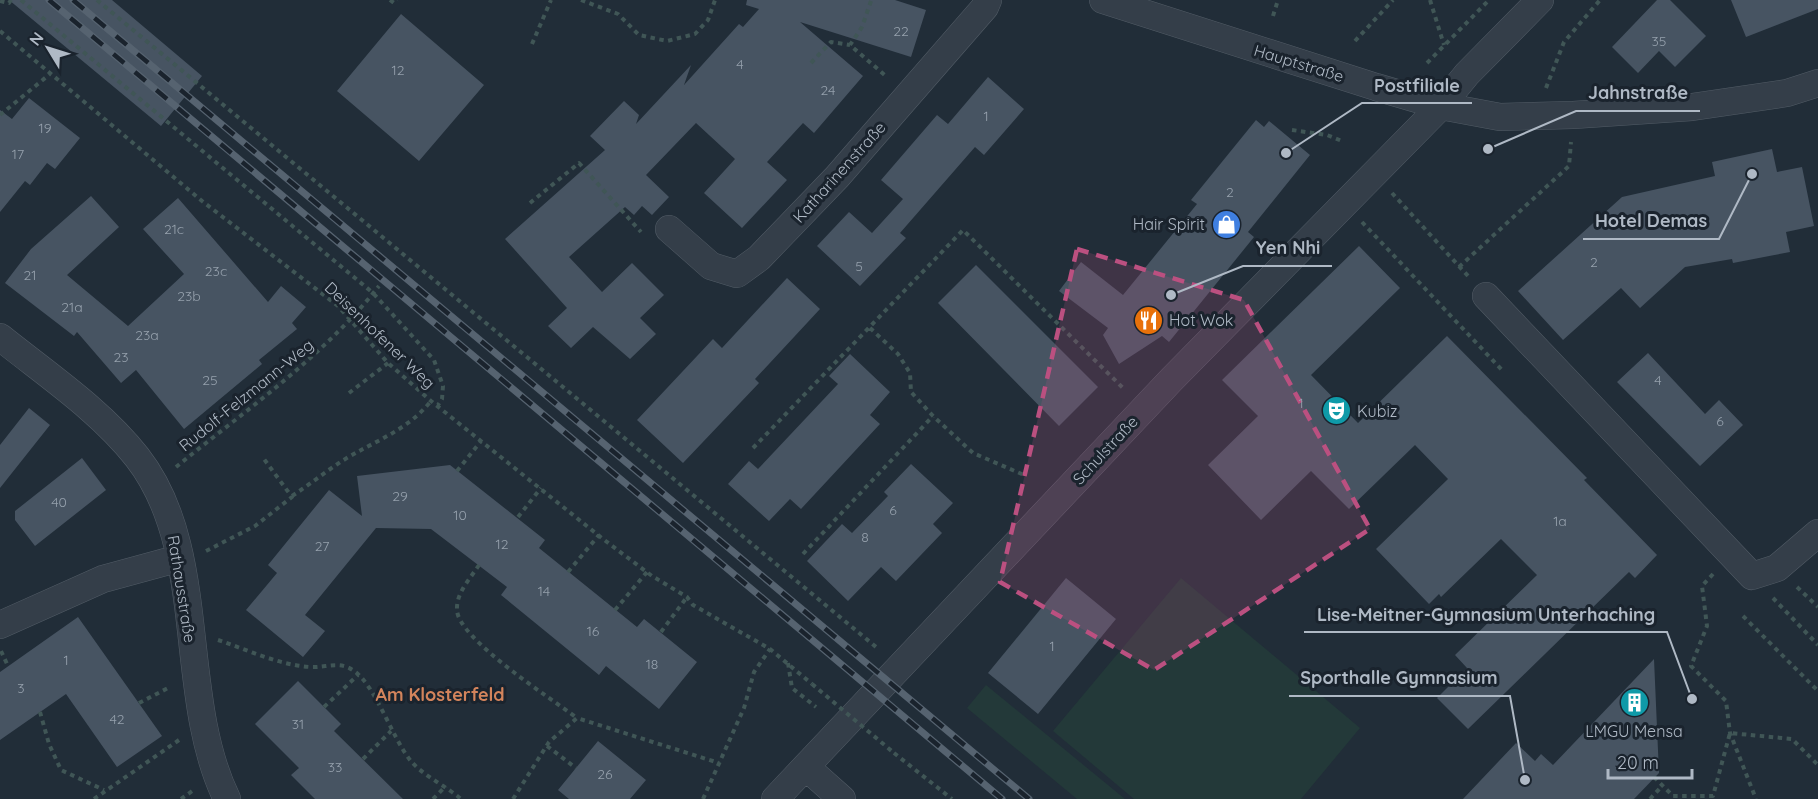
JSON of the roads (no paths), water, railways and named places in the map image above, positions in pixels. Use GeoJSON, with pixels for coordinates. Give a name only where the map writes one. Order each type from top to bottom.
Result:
{"type":"FeatureCollection","features":[{"type":"Feature","properties":{"kind":"street","name":"Katharinenstraße"},"geometry":{"type":"LineString","coordinates":[[669,228],[711,266],[737,274],[759,258],[837,177],[988,0]]}},
{"type":"Feature","properties":{"kind":"street","name":"Hauptstraße"},"geometry":{"type":"LineString","coordinates":[[1103,0],[1441,106],[1500,117],[1692,107],[1786,93],[1818,83]]}},
{"type":"Feature","properties":{"kind":"street","name":"Schulstraße"},"geometry":{"type":"LineString","coordinates":[[775,799],[1172,379],[1441,106],[1467,74],[1539,0]]}},
{"type":"Feature","properties":{"kind":"street"},"geometry":{"type":"LineString","coordinates":[[1486,296],[1752,576],[1777,568],[1818,532]]}},
{"type":"Feature","properties":{"kind":"street","name":"Rathausstraße"},"geometry":{"type":"LineString","coordinates":[[0,337],[116,433],[151,479],[171,523],[180,558],[195,678],[204,722],[227,799]]}},
{"type":"Feature","properties":{"kind":"street"},"geometry":{"type":"LineString","coordinates":[[0,625],[103,579],[180,558]]}},
{"type":"Feature","properties":{"kind":"street"},"geometry":{"type":"LineString","coordinates":[[806,767],[842,799]]}},
{"type":"Feature","properties":{"kind":"railway"},"geometry":{"type":"LineString","coordinates":[[49,0],[1002,799]]}},
{"type":"Feature","properties":{"kind":"railway"},"geometry":{"type":"LineString","coordinates":[[73,0],[1029,799]]}},
{"type":"Feature","properties":{"kind":"place","name":"Jahnstraße"},"geometry":{"type":"Point","coordinates":[1488,149]}},
{"type":"Feature","properties":{"kind":"place","name":"Postfiliale"},"geometry":{"type":"Point","coordinates":[1286,153]}},
{"type":"Feature","properties":{"kind":"place","name":"Hotel Demas"},"geometry":{"type":"Point","coordinates":[1752,174]}},
{"type":"Feature","properties":{"kind":"place","name":"Hair Spirit"},"geometry":{"type":"Point","coordinates":[1226,224]}},
{"type":"Feature","properties":{"kind":"place","name":"Yen Nhi"},"geometry":{"type":"Point","coordinates":[1171,295]}},
{"type":"Feature","properties":{"kind":"place","name":"Hot Wok"},"geometry":{"type":"Point","coordinates":[1148,320]}},
{"type":"Feature","properties":{"kind":"place","name":"Kubiz"},"geometry":{"type":"Point","coordinates":[1336,411]}},
{"type":"Feature","properties":{"kind":"place","name":"Lise-Meitner-Gymnasium Unterhaching"},"geometry":{"type":"Point","coordinates":[1692,699]}},
{"type":"Feature","properties":{"kind":"place","name":"LMGU Mensa"},"geometry":{"type":"Point","coordinates":[1634,703]}},
{"type":"Feature","properties":{"kind":"place","name":"Sporthalle Gymnasium"},"geometry":{"type":"Point","coordinates":[1525,780]}},
{"type":"Feature","properties":{"kind":"district","name":"Am Klosterfeld"},"geometry":{"type":"Point","coordinates":[440,694]}}]}
